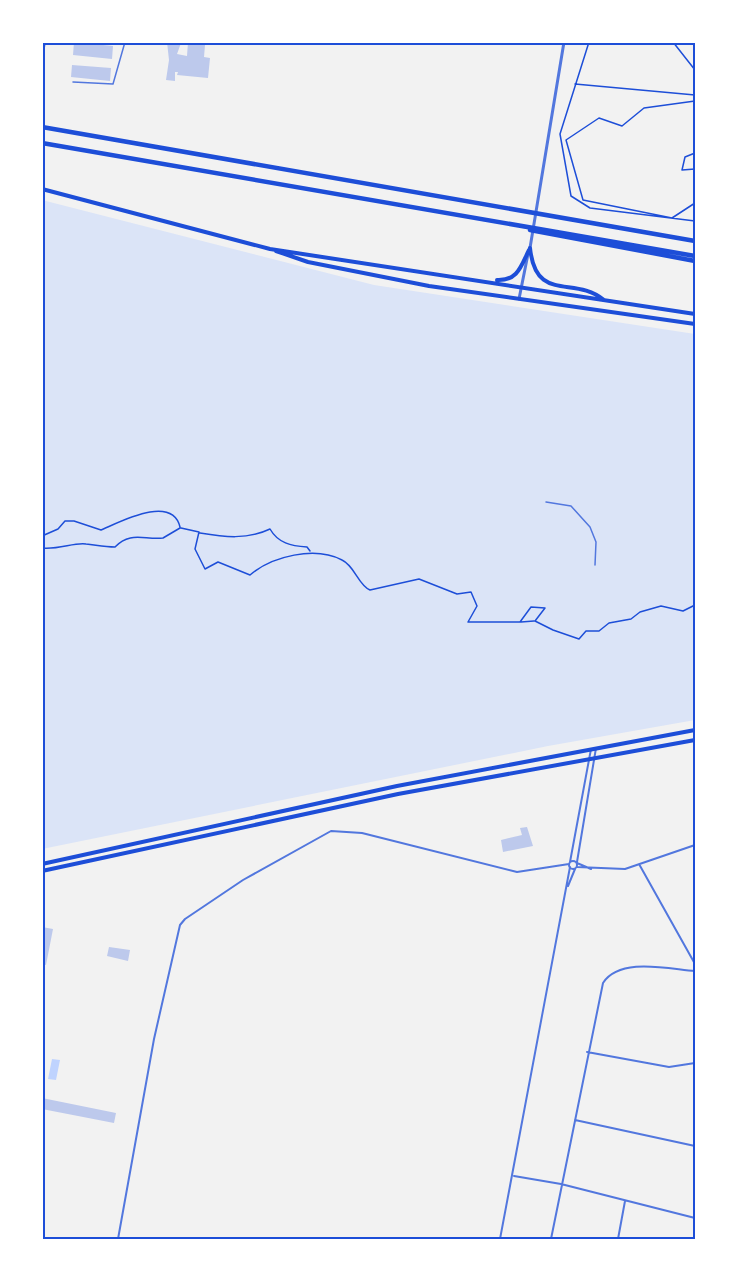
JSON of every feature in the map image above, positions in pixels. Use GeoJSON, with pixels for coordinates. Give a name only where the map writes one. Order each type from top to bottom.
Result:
{"type":"FeatureCollection","features":[{"type":"Feature","properties":{"kind":"highway"},"geometry":{"type":"LineString","coordinates":[[42,127],[695,241]]}},
{"type":"Feature","properties":{"kind":"highway"},"geometry":{"type":"LineString","coordinates":[[42,143],[695,256]]}},
{"type":"Feature","properties":{"kind":"highway"},"geometry":{"type":"LineString","coordinates":[[504,222],[553,235],[695,261]]}},
{"type":"Feature","properties":{"kind":"main road"},"geometry":{"type":"LineString","coordinates":[[42,189],[270,249],[300,260],[349,271],[519,299],[695,324]]}},
{"type":"Feature","properties":{"kind":"main road"},"geometry":{"type":"LineString","coordinates":[[478,280],[512,279],[519,272],[530,248]]}},
{"type":"Feature","properties":{"kind":"main road"},"geometry":{"type":"LineString","coordinates":[[530,248],[533,268],[543,281],[596,294],[604,300]]}},
{"type":"Feature","properties":{"kind":"main road"},"geometry":{"type":"LineString","coordinates":[[270,249],[695,314]]}},
{"type":"Feature","properties":{"kind":"main road"},"geometry":{"type":"LineString","coordinates":[[42,864],[196,828],[695,729]]}},
{"type":"Feature","properties":{"kind":"main road"},"geometry":{"type":"LineString","coordinates":[[42,872],[398,794],[695,740]]}},
{"type":"Feature","properties":{"kind":"street"},"geometry":{"type":"LineString","coordinates":[[42,58],[45,42]]}},
{"type":"Feature","properties":{"kind":"street"},"geometry":{"type":"LineString","coordinates":[[519,299],[530,248],[564,42]]}},
{"type":"Feature","properties":{"kind":"street"},"geometry":{"type":"LineString","coordinates":[[567,889],[577,865],[594,748]]}},
{"type":"Feature","properties":{"kind":"street"},"geometry":{"type":"LineString","coordinates":[[500,1239],[570,864],[592,760]]}},
{"type":"Feature","properties":{"kind":"street"},"geometry":{"type":"LineString","coordinates":[[118,1239],[164,990],[180,926],[185,919],[243,880],[331,831],[362,833],[517,872],[570,864],[591,869],[617,870],[695,845]]}},
{"type":"Feature","properties":{"kind":"street"},"geometry":{"type":"LineString","coordinates":[[570,864],[577,865]]}},
{"type":"Feature","properties":{"kind":"street"},"geometry":{"type":"LineString","coordinates":[[639,864],[695,964]]}},
{"type":"Feature","properties":{"kind":"street"},"geometry":{"type":"LineString","coordinates":[[551,1239],[587,1052],[599,996],[606,978],[620,969],[695,971]]}},
{"type":"Feature","properties":{"kind":"street"},"geometry":{"type":"LineString","coordinates":[[587,1052],[669,1067],[695,1063]]}},
{"type":"Feature","properties":{"kind":"street"},"geometry":{"type":"LineString","coordinates":[[575,1120],[695,1146]]}},
{"type":"Feature","properties":{"kind":"street"},"geometry":{"type":"LineString","coordinates":[[513,1176],[561,1184],[695,1218]]}},
{"type":"Feature","properties":{"kind":"street"},"geometry":{"type":"LineString","coordinates":[[618,1239],[625,1201]]}},
{"type":"Feature","properties":{"kind":"lane"},"geometry":{"type":"LineString","coordinates":[[73,82],[113,84],[125,42]]}},
{"type":"Feature","properties":{"kind":"lane"},"geometry":{"type":"LineString","coordinates":[[546,502],[571,506],[590,527],[596,542],[595,565]]}},
{"type":"Feature","properties":{"kind":"path"},"geometry":{"type":"LineString","coordinates":[[589,42],[560,134],[571,196],[590,208],[695,221]]}},
{"type":"Feature","properties":{"kind":"path"},"geometry":{"type":"LineString","coordinates":[[673,42],[695,70]]}},
{"type":"Feature","properties":{"kind":"path"},"geometry":{"type":"LineString","coordinates":[[574,84],[695,95]]}},
{"type":"Feature","properties":{"kind":"path"},"geometry":{"type":"LineString","coordinates":[[695,101],[644,108],[622,126],[599,118],[566,140],[583,200],[672,218],[695,203]]}},
{"type":"Feature","properties":{"kind":"path"},"geometry":{"type":"LineString","coordinates":[[695,153],[685,157],[682,170],[695,169]]}},
{"type":"Feature","properties":{"kind":"path"},"geometry":{"type":"LineString","coordinates":[[42,536],[58,529],[64,521],[74,521],[101,530],[145,512],[164,511],[177,518],[181,528]]}},
{"type":"Feature","properties":{"kind":"path"},"geometry":{"type":"LineString","coordinates":[[42,548],[68,548],[84,543],[97,547],[115,547],[122,539],[136,536],[163,538],[181,528],[237,537],[255,536],[270,529],[275,538],[290,546],[307,547],[311,552]]}},
{"type":"Feature","properties":{"kind":"path"},"geometry":{"type":"LineString","coordinates":[[199,532],[195,549],[206,569],[218,562],[250,574],[261,566],[311,552],[344,560],[364,587],[370,590],[419,579],[457,594],[471,592],[477,606],[468,622],[535,621],[552,630],[579,639],[586,631],[599,631],[609,623],[631,620],[640,612],[660,606],[683,611],[695,604]]}},
{"type":"Feature","properties":{"kind":"path"},"geometry":{"type":"LineString","coordinates":[[520,622],[531,607],[544,608],[535,621]]}},
{"type":"Feature","properties":{"kind":"shaded area"},"geometry":{"type":"Polygon","coordinates":[[[42,200],[374,285],[695,334],[695,720],[548,746],[42,849],[42,200]]]}},
{"type":"Feature","properties":{"kind":"water"},"geometry":{"type":"Polygon","coordinates":[[[52,1059],[60,1060],[56,1080],[48,1079],[52,1059]]]}},
{"type":"Feature","properties":{"kind":"building"},"geometry":{"type":"Polygon","coordinates":[[[74,42],[113,46],[112,59],[73,55],[74,42]]]}},
{"type":"Feature","properties":{"kind":"building"},"geometry":{"type":"Polygon","coordinates":[[[167,42],[181,43],[177,54],[187,56],[188,42],[202,42],[205,45],[204,57],[210,58],[208,78],[177,75],[178,72],[175,72],[175,81],[166,80],[169,60],[167,42]]]}},
{"type":"Feature","properties":{"kind":"building"},"geometry":{"type":"Polygon","coordinates":[[[72,65],[111,68],[110,81],[71,77],[72,65]]]}},
{"type":"Feature","properties":{"kind":"building"},"geometry":{"type":"Polygon","coordinates":[[[527,827],[533,846],[503,852],[501,840],[522,835],[520,828],[527,827]]]}},
{"type":"Feature","properties":{"kind":"building"},"geometry":{"type":"Polygon","coordinates":[[[42,927],[53,929],[46,965],[42,964],[42,927]]]}},
{"type":"Feature","properties":{"kind":"building"},"geometry":{"type":"Polygon","coordinates":[[[109,947],[130,950],[128,961],[107,956],[109,947]]]}},
{"type":"Feature","properties":{"kind":"building"},"geometry":{"type":"Polygon","coordinates":[[[42,1098],[116,1113],[114,1123],[42,1109],[42,1098]]]}}]}
